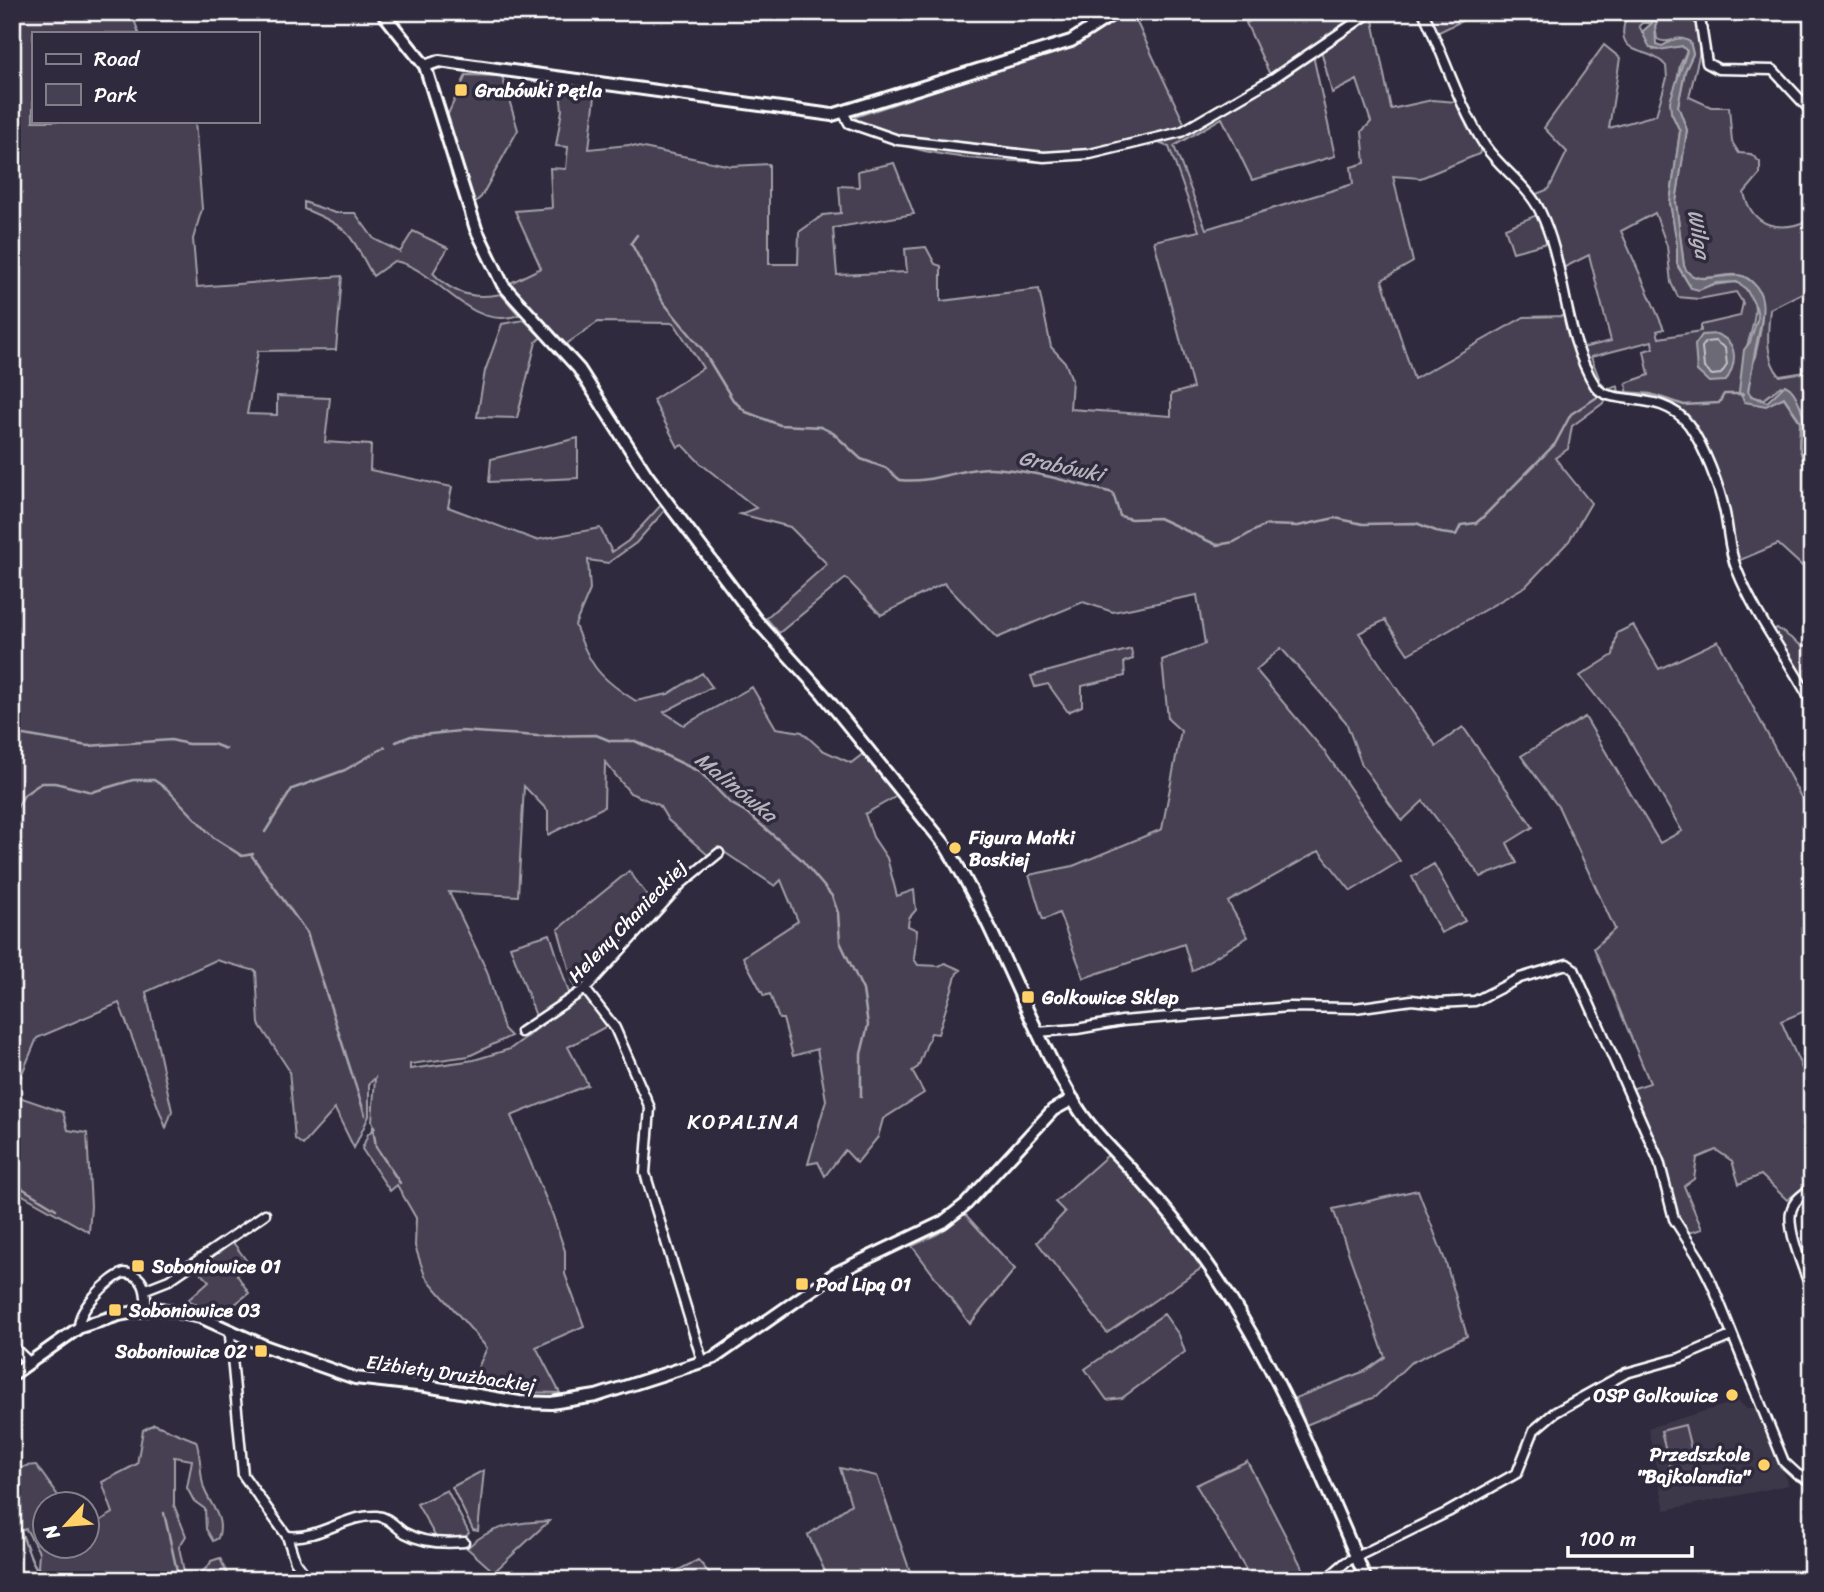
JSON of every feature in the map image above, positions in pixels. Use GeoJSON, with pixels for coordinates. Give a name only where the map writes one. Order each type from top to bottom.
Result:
{"type":"FeatureCollection","features":[{"type":"Feature","properties":{"kind":"street"},"geometry":{"type":"LineString","coordinates":[[382,12],[425,66],[475,229],[494,270],[579,369],[642,468],[757,621],[823,694],[945,845],[960,868],[1037,1031],[1083,1115],[1166,1208],[1233,1304],[1288,1403],[1366,1580]]}},
{"type":"Feature","properties":{"kind":"street"},"geometry":{"type":"LineString","coordinates":[[425,66],[439,61],[828,116],[844,114],[1071,41],[1116,12]]}},
{"type":"Feature","properties":{"kind":"street"},"geometry":{"type":"LineString","coordinates":[[844,114],[849,123],[898,140],[1044,157],[1090,154],[1181,132],[1272,79],[1371,12]]}},
{"type":"Feature","properties":{"kind":"street"},"geometry":{"type":"LineString","coordinates":[[1423,12],[1471,122],[1487,149],[1540,210],[1564,291],[1570,325],[1597,388],[1608,397],[1644,399],[1676,411],[1690,426],[1719,489],[1730,552],[1737,572],[1781,656],[1812,703]]}},
{"type":"Feature","properties":{"kind":"street"},"geometry":{"type":"LineString","coordinates":[[1699,12],[1707,63],[1718,69],[1773,70],[1812,112]]}},
{"type":"Feature","properties":{"kind":"street","name":"Heleny Chanieckiej"},"geometry":{"type":"LineString","coordinates":[[522,1032],[584,989],[681,884],[719,853]]}},
{"type":"Feature","properties":{"kind":"street"},"geometry":{"type":"LineString","coordinates":[[1037,1031],[1226,1012],[1354,1007],[1412,1000],[1438,1003],[1475,1001],[1520,978],[1567,964],[1574,969],[1659,1161],[1674,1219],[1699,1258],[1731,1336],[1753,1380],[1784,1462],[1797,1474],[1812,1482]]}},
{"type":"Feature","properties":{"kind":"street"},"geometry":{"type":"LineString","coordinates":[[584,989],[615,1028],[649,1108],[645,1173],[703,1363]]}},
{"type":"Feature","properties":{"kind":"street","name":"Elżbiety Drużbackiej"},"geometry":{"type":"LineString","coordinates":[[12,1375],[80,1327],[146,1309],[191,1314],[279,1352],[346,1376],[519,1402],[580,1400],[703,1363],[737,1344],[836,1273],[951,1217],[1053,1111],[1073,1099]]}},
{"type":"Feature","properties":{"kind":"street"},"geometry":{"type":"LineString","coordinates":[[1812,1188],[1797,1200],[1790,1213],[1796,1247],[1812,1292]]}},
{"type":"Feature","properties":{"kind":"street"},"geometry":{"type":"LineString","coordinates":[[146,1289],[169,1280],[265,1214]]}},
{"type":"Feature","properties":{"kind":"street"},"geometry":{"type":"LineString","coordinates":[[80,1327],[78,1321],[82,1314],[115,1276],[133,1274],[146,1289],[146,1309]]}},
{"type":"Feature","properties":{"kind":"street"},"geometry":{"type":"LineString","coordinates":[[232,1330],[230,1336],[243,1475],[287,1536],[295,1561],[309,1580]]}},
{"type":"Feature","properties":{"kind":"street"},"geometry":{"type":"LineString","coordinates":[[1325,1580],[1356,1557],[1448,1512],[1517,1473],[1534,1430],[1554,1413],[1626,1373],[1680,1358],[1731,1336]]}},
{"type":"Feature","properties":{"kind":"street"},"geometry":{"type":"LineString","coordinates":[[12,1346],[29,1362]]}},
{"type":"Feature","properties":{"kind":"street"},"geometry":{"type":"LineString","coordinates":[[287,1536],[303,1538],[357,1517],[379,1516],[414,1537],[445,1544],[464,1542]]}},
{"type":"Feature","properties":{"kind":"shaded area"},"geometry":{"type":"Polygon","coordinates":[[[1738,1401],[1746,1408],[1757,1408],[1789,1485],[1665,1510],[1648,1428],[1738,1401]]]}},
{"type":"Feature","properties":{"kind":"green space"},"geometry":{"type":"Polygon","coordinates":[[[12,12],[131,12],[139,32],[32,32],[32,122],[195,122],[202,209],[193,239],[197,287],[342,276],[336,350],[258,351],[247,414],[277,415],[277,396],[330,398],[325,442],[371,445],[370,470],[452,487],[448,507],[536,540],[600,528],[612,552],[628,541],[662,504],[666,509],[636,543],[608,563],[588,560],[590,590],[575,625],[591,661],[604,678],[636,701],[668,694],[702,673],[712,687],[664,712],[684,725],[752,687],[776,728],[802,732],[822,750],[851,763],[863,754],[897,796],[865,814],[873,837],[887,858],[897,896],[914,890],[916,910],[909,918],[908,926],[917,930],[914,959],[918,965],[939,966],[945,963],[961,970],[957,973],[938,1034],[931,1033],[918,1067],[912,1071],[924,1093],[883,1119],[878,1137],[857,1163],[845,1150],[825,1176],[818,1162],[808,1164],[826,1100],[817,1049],[793,1056],[783,1019],[779,1019],[770,994],[764,996],[743,957],[798,921],[781,880],[775,886],[718,848],[709,856],[668,820],[659,805],[630,793],[605,762],[604,807],[548,835],[548,811],[524,786],[518,896],[449,892],[487,971],[504,1029],[511,1036],[469,1056],[410,1064],[410,1069],[474,1060],[510,1049],[585,993],[609,1025],[568,1047],[588,1085],[511,1116],[552,1213],[565,1251],[565,1274],[584,1326],[536,1347],[560,1393],[518,1392],[470,1385],[487,1348],[425,1276],[415,1246],[416,1218],[397,1185],[390,1191],[362,1149],[368,1134],[375,1128],[372,1121],[375,1078],[369,1084],[369,1116],[354,1148],[335,1109],[303,1145],[295,1139],[289,1070],[259,1024],[256,971],[216,960],[146,992],[172,1111],[166,1128],[119,1003],[37,1038],[13,1095],[63,1112],[68,1130],[87,1133],[91,1206],[89,1232],[12,1189],[12,12]]]}},
{"type":"Feature","properties":{"kind":"green space"},"geometry":{"type":"Polygon","coordinates":[[[1125,12],[1132,12],[1186,127],[1103,149],[1012,151],[932,144],[897,137],[870,128],[855,117],[1064,48],[1090,36],[1125,12]]]}},
{"type":"Feature","properties":{"kind":"green space"},"geometry":{"type":"Polygon","coordinates":[[[1267,12],[1369,12],[1271,77],[1246,23],[1267,12]]]}},
{"type":"Feature","properties":{"kind":"green space"},"geometry":{"type":"Polygon","coordinates":[[[1425,12],[1480,12],[1435,34],[1425,12]]]}},
{"type":"Feature","properties":{"kind":"green space"},"geometry":{"type":"Polygon","coordinates":[[[1628,12],[1654,12],[1651,23],[1642,23],[1639,26],[1653,50],[1682,46],[1687,51],[1680,65],[1671,112],[1680,131],[1670,203],[1677,240],[1678,267],[1691,288],[1736,282],[1751,296],[1755,312],[1754,322],[1745,354],[1741,388],[1754,405],[1784,398],[1800,422],[1799,446],[1811,491],[1808,525],[1812,575],[1778,544],[1738,561],[1697,433],[1684,416],[1668,405],[1649,398],[1628,395],[1626,383],[1649,375],[1644,351],[1653,348],[1652,341],[1591,357],[1601,383],[1607,389],[1618,386],[1619,395],[1599,387],[1582,348],[1611,341],[1589,255],[1561,269],[1534,195],[1549,189],[1567,152],[1544,128],[1604,45],[1620,58],[1609,128],[1656,115],[1667,78],[1666,66],[1651,55],[1627,45],[1624,27],[1628,12]],[[1655,213],[1621,231],[1664,329],[1657,331],[1659,338],[1701,331],[1701,325],[1740,316],[1743,303],[1736,292],[1699,299],[1678,297],[1671,283],[1667,246],[1655,213]]]}},
{"type":"Feature","properties":{"kind":"green space"},"geometry":{"type":"Polygon","coordinates":[[[1661,12],[1695,13],[1700,32],[1699,56],[1689,97],[1711,107],[1729,107],[1732,142],[1739,153],[1751,154],[1760,162],[1760,174],[1744,193],[1754,214],[1761,221],[1779,226],[1790,226],[1812,219],[1812,288],[1770,309],[1768,335],[1771,361],[1780,376],[1812,371],[1812,467],[1803,412],[1792,394],[1781,386],[1764,399],[1753,397],[1748,392],[1762,318],[1758,291],[1751,281],[1743,276],[1696,277],[1689,274],[1684,266],[1676,202],[1687,130],[1678,106],[1685,71],[1693,54],[1690,42],[1686,40],[1657,39],[1655,26],[1661,12]]]}},
{"type":"Feature","properties":{"kind":"green space"},"geometry":{"type":"Polygon","coordinates":[[[1372,15],[1391,109],[1432,100],[1457,102],[1482,147],[1479,154],[1421,178],[1393,176],[1413,262],[1382,280],[1414,379],[1524,317],[1565,316],[1592,384],[1606,401],[1572,426],[1568,449],[1555,458],[1591,503],[1569,541],[1526,586],[1408,654],[1385,620],[1359,633],[1436,746],[1463,727],[1533,827],[1507,843],[1517,863],[1481,877],[1423,801],[1402,821],[1362,765],[1346,722],[1281,648],[1256,670],[1325,752],[1400,861],[1351,891],[1319,851],[1228,902],[1248,937],[1192,971],[1184,944],[1084,978],[1059,913],[1043,920],[1029,875],[1073,866],[1162,829],[1181,731],[1168,719],[1162,660],[1205,644],[1197,595],[1113,612],[1083,602],[997,638],[944,583],[881,615],[846,578],[779,633],[766,618],[827,564],[790,527],[740,514],[756,508],[700,463],[683,445],[678,447],[653,400],[703,368],[674,323],[598,322],[565,345],[506,285],[541,268],[515,211],[552,208],[550,168],[566,169],[568,147],[556,146],[562,110],[559,82],[596,87],[589,149],[629,145],[731,166],[769,164],[769,264],[798,264],[799,232],[823,215],[841,213],[839,186],[859,187],[858,171],[894,163],[914,214],[833,228],[837,275],[907,272],[905,249],[926,247],[935,264],[941,266],[941,301],[1039,289],[1051,347],[1065,362],[1072,380],[1070,409],[1171,416],[1171,394],[1193,388],[1154,241],[1199,231],[1169,147],[1161,144],[1220,113],[1313,55],[1335,156],[1252,180],[1222,118],[1174,146],[1206,229],[1353,184],[1351,167],[1365,163],[1362,131],[1371,122],[1357,80],[1332,93],[1321,50],[1372,15]]]}},
{"type":"Feature","properties":{"kind":"green space"},"geometry":{"type":"Polygon","coordinates":[[[466,75],[502,76],[518,130],[481,197],[473,204],[447,116],[466,75]]]}},
{"type":"Feature","properties":{"kind":"green space"},"geometry":{"type":"Polygon","coordinates":[[[905,146],[1077,160],[990,160],[905,146]]]}},
{"type":"Feature","properties":{"kind":"green space"},"geometry":{"type":"Polygon","coordinates":[[[304,202],[335,213],[355,213],[374,239],[400,252],[413,231],[448,248],[433,273],[440,280],[464,294],[501,294],[519,315],[501,318],[484,315],[468,307],[424,274],[394,261],[373,276],[347,233],[331,221],[304,209],[304,202]]]}},
{"type":"Feature","properties":{"kind":"green space"},"geometry":{"type":"Polygon","coordinates":[[[1537,215],[1547,243],[1513,252],[1505,228],[1537,215]]]}},
{"type":"Feature","properties":{"kind":"green space"},"geometry":{"type":"Polygon","coordinates":[[[524,320],[541,337],[536,342],[517,418],[477,417],[485,371],[502,324],[524,320]]]}},
{"type":"Feature","properties":{"kind":"green space"},"geometry":{"type":"Polygon","coordinates":[[[578,438],[578,478],[489,482],[491,459],[578,438]]]}},
{"type":"Feature","properties":{"kind":"green space"},"geometry":{"type":"Polygon","coordinates":[[[1633,625],[1659,669],[1718,641],[1812,818],[1812,864],[1807,866],[1812,880],[1812,921],[1806,923],[1812,936],[1812,1008],[1781,1021],[1812,1091],[1812,1181],[1787,1200],[1761,1175],[1739,1184],[1732,1161],[1716,1150],[1697,1158],[1694,1179],[1684,1186],[1702,1229],[1685,1234],[1675,1219],[1628,1090],[1650,1083],[1594,948],[1615,929],[1559,808],[1521,756],[1585,717],[1660,843],[1682,831],[1626,734],[1580,676],[1613,655],[1617,633],[1633,625]]]}},
{"type":"Feature","properties":{"kind":"green space"},"geometry":{"type":"Polygon","coordinates":[[[1777,628],[1802,646],[1812,646],[1812,696],[1771,631],[1777,628]]]}},
{"type":"Feature","properties":{"kind":"green space"},"geometry":{"type":"Polygon","coordinates":[[[1131,649],[1133,659],[1124,662],[1125,676],[1082,686],[1082,706],[1068,712],[1048,684],[1035,687],[1031,676],[1131,649]]]}},
{"type":"Feature","properties":{"kind":"green space"},"geometry":{"type":"Polygon","coordinates":[[[1434,864],[1465,921],[1441,933],[1412,877],[1434,864]]]}},
{"type":"Feature","properties":{"kind":"green space"},"geometry":{"type":"Polygon","coordinates":[[[629,871],[656,907],[581,987],[574,986],[558,929],[629,871]]]}},
{"type":"Feature","properties":{"kind":"green space"},"geometry":{"type":"Polygon","coordinates":[[[550,934],[570,996],[537,1019],[510,946],[550,934]]]}},
{"type":"Feature","properties":{"kind":"green space"},"geometry":{"type":"Polygon","coordinates":[[[1108,1155],[1115,1156],[1206,1265],[1107,1333],[1037,1242],[1065,1212],[1055,1202],[1108,1155]]]}},
{"type":"Feature","properties":{"kind":"green space"},"geometry":{"type":"Polygon","coordinates":[[[1418,1190],[1446,1263],[1467,1336],[1410,1363],[1375,1397],[1306,1425],[1295,1398],[1365,1371],[1385,1357],[1333,1209],[1418,1190]]]}},
{"type":"Feature","properties":{"kind":"green space"},"geometry":{"type":"Polygon","coordinates":[[[965,1214],[1015,1269],[970,1324],[912,1246],[938,1234],[965,1214]]]}},
{"type":"Feature","properties":{"kind":"green space"},"geometry":{"type":"Polygon","coordinates":[[[232,1241],[249,1264],[237,1275],[249,1293],[220,1316],[188,1300],[209,1281],[194,1266],[232,1241]]]}},
{"type":"Feature","properties":{"kind":"green space"},"geometry":{"type":"Polygon","coordinates":[[[1164,1314],[1179,1335],[1185,1352],[1122,1398],[1107,1400],[1085,1369],[1164,1314]]]}},
{"type":"Feature","properties":{"kind":"green space"},"geometry":{"type":"Polygon","coordinates":[[[154,1424],[196,1441],[203,1485],[217,1513],[220,1531],[218,1538],[213,1541],[206,1529],[205,1509],[194,1501],[187,1488],[192,1460],[174,1457],[174,1505],[186,1536],[179,1547],[184,1572],[190,1578],[193,1577],[211,1561],[220,1558],[230,1580],[45,1580],[38,1567],[38,1560],[102,1560],[102,1520],[113,1513],[102,1482],[137,1464],[143,1430],[154,1424]]]}},
{"type":"Feature","properties":{"kind":"green space"},"geometry":{"type":"Polygon","coordinates":[[[1685,1425],[1698,1477],[1674,1483],[1661,1431],[1685,1425]]]}},
{"type":"Feature","properties":{"kind":"green space"},"geometry":{"type":"Polygon","coordinates":[[[1247,1461],[1307,1577],[1252,1580],[1196,1485],[1247,1461]]]}},
{"type":"Feature","properties":{"kind":"green space"},"geometry":{"type":"Polygon","coordinates":[[[36,1465],[54,1490],[32,1490],[32,1540],[26,1529],[17,1532],[12,1529],[12,1467],[18,1470],[36,1465]]]}},
{"type":"Feature","properties":{"kind":"green space"},"geometry":{"type":"Polygon","coordinates":[[[840,1468],[877,1476],[913,1580],[829,1580],[808,1535],[851,1504],[840,1468]]]}},
{"type":"Feature","properties":{"kind":"green space"},"geometry":{"type":"Polygon","coordinates":[[[484,1470],[478,1531],[473,1530],[452,1487],[484,1470]]]}},
{"type":"Feature","properties":{"kind":"green space"},"geometry":{"type":"Polygon","coordinates":[[[447,1490],[469,1533],[462,1541],[438,1541],[417,1504],[447,1490]]]}},
{"type":"Feature","properties":{"kind":"green space"},"geometry":{"type":"Polygon","coordinates":[[[549,1521],[494,1572],[467,1548],[495,1530],[549,1521]]]}},
{"type":"Feature","properties":{"kind":"green space"},"geometry":{"type":"Polygon","coordinates":[[[698,1560],[715,1580],[659,1580],[698,1560]]]}},
{"type":"Feature","properties":{"kind":"water"},"geometry":{"type":"Polygon","coordinates":[[[1654,12],[1661,13],[1655,26],[1656,44],[1662,46],[1675,39],[1682,39],[1690,42],[1693,54],[1685,71],[1678,106],[1687,130],[1676,202],[1684,266],[1694,277],[1743,276],[1752,282],[1762,298],[1762,317],[1748,391],[1751,396],[1767,402],[1785,385],[1795,395],[1802,413],[1812,491],[1812,556],[1808,525],[1811,488],[1799,446],[1801,422],[1784,397],[1766,406],[1745,402],[1739,392],[1744,350],[1750,342],[1758,317],[1756,307],[1746,289],[1737,282],[1716,283],[1699,290],[1691,288],[1677,264],[1677,244],[1670,203],[1680,131],[1671,112],[1670,101],[1687,51],[1682,46],[1659,50],[1650,48],[1642,32],[1652,23],[1654,12]]]}},
{"type":"Feature","properties":{"kind":"water"},"geometry":{"type":"Polygon","coordinates":[[[1716,334],[1729,342],[1734,360],[1726,381],[1709,382],[1697,371],[1695,345],[1702,335],[1716,334]]]}},
{"type":"Feature","properties":{"kind":"waterway","name":"Grabówki"},"geometry":{"type":"LineString","coordinates":[[637,235],[631,243],[663,302],[702,349],[733,400],[746,412],[780,425],[821,427],[833,433],[861,459],[886,468],[900,480],[925,480],[980,468],[1037,474],[1113,493],[1120,516],[1131,519],[1159,518],[1217,545],[1234,542],[1265,525],[1298,526],[1335,518],[1363,524],[1416,523],[1441,533],[1456,535],[1461,525],[1476,523],[1482,518],[1555,444],[1571,414],[1599,396]]}},
{"type":"Feature","properties":{"kind":"waterway","name":"Grabówki"},"geometry":{"type":"LineString","coordinates":[[1607,391],[1650,394],[1684,405],[1719,403],[1724,394],[1743,394]]}},
{"type":"Feature","properties":{"kind":"waterway","name":"Malinówka"},"geometry":{"type":"LineString","coordinates":[[396,742],[411,736],[460,731],[538,736],[596,735],[611,741],[635,741],[700,772],[730,803],[746,812],[801,859],[832,896],[838,913],[840,942],[863,990],[868,1025],[861,1054],[861,1097]]}},
{"type":"Feature","properties":{"kind":"waterway"},"geometry":{"type":"LineString","coordinates":[[12,733],[88,746],[171,740],[188,744],[213,744],[226,749]]}},
{"type":"Feature","properties":{"kind":"waterway","name":"Malinówka"},"geometry":{"type":"LineString","coordinates":[[265,832],[292,789],[345,770],[385,747]]}},
{"type":"Feature","properties":{"kind":"waterway","name":"Malinówka"},"geometry":{"type":"LineString","coordinates":[[12,816],[24,795],[41,783],[55,783],[92,792],[133,780],[154,780],[167,789],[214,838],[242,856],[253,854]]}},
{"type":"Feature","properties":{"kind":"waterway"},"geometry":{"type":"LineString","coordinates":[[252,856],[307,933],[365,1115]]}},
{"type":"Feature","properties":{"kind":"waterway"},"geometry":{"type":"LineString","coordinates":[[373,1127],[376,1147],[400,1183]]}},
{"type":"Feature","properties":{"kind":"waterway"},"geometry":{"type":"LineString","coordinates":[[12,1182],[56,1209]]}},
{"type":"Feature","properties":{"kind":"waterway"},"geometry":{"type":"LineString","coordinates":[[164,1513],[179,1580]]}},
{"type":"Feature","properties":{"kind":"waterway"},"geometry":{"type":"LineString","coordinates":[[12,1514],[44,1580]]}},
{"type":"Feature","properties":{"kind":"place","name":"Grabówki Pętla"},"geometry":{"type":"Point","coordinates":[461,90]}},
{"type":"Feature","properties":{"kind":"place","name":"Figura Matki Boskiej"},"geometry":{"type":"Point","coordinates":[955,848]}},
{"type":"Feature","properties":{"kind":"place","name":"Golkowice Sklep"},"geometry":{"type":"Point","coordinates":[1028,997]}},
{"type":"Feature","properties":{"kind":"place","name":"Soboniowice 01"},"geometry":{"type":"Point","coordinates":[138,1266]}},
{"type":"Feature","properties":{"kind":"place","name":"Pod Lipą 01"},"geometry":{"type":"Point","coordinates":[802,1284]}},
{"type":"Feature","properties":{"kind":"place","name":"Soboniowice 03"},"geometry":{"type":"Point","coordinates":[115,1310]}},
{"type":"Feature","properties":{"kind":"place","name":"Soboniowice 02"},"geometry":{"type":"Point","coordinates":[261,1351]}},
{"type":"Feature","properties":{"kind":"place","name":"OSP Golkowice"},"geometry":{"type":"Point","coordinates":[1732,1395]}},
{"type":"Feature","properties":{"kind":"place","name":"Przedszkole \"Bajkolandia\""},"geometry":{"type":"Point","coordinates":[1764,1465]}},
{"type":"Feature","properties":{"kind":"district","name":"KOPALINA"},"geometry":{"type":"Point","coordinates":[744,1122]}},
{"type":"Feature","properties":{"kind":"water label","name":"Wilga"},"geometry":{"type":"Point","coordinates":[1699,234]}}]}
